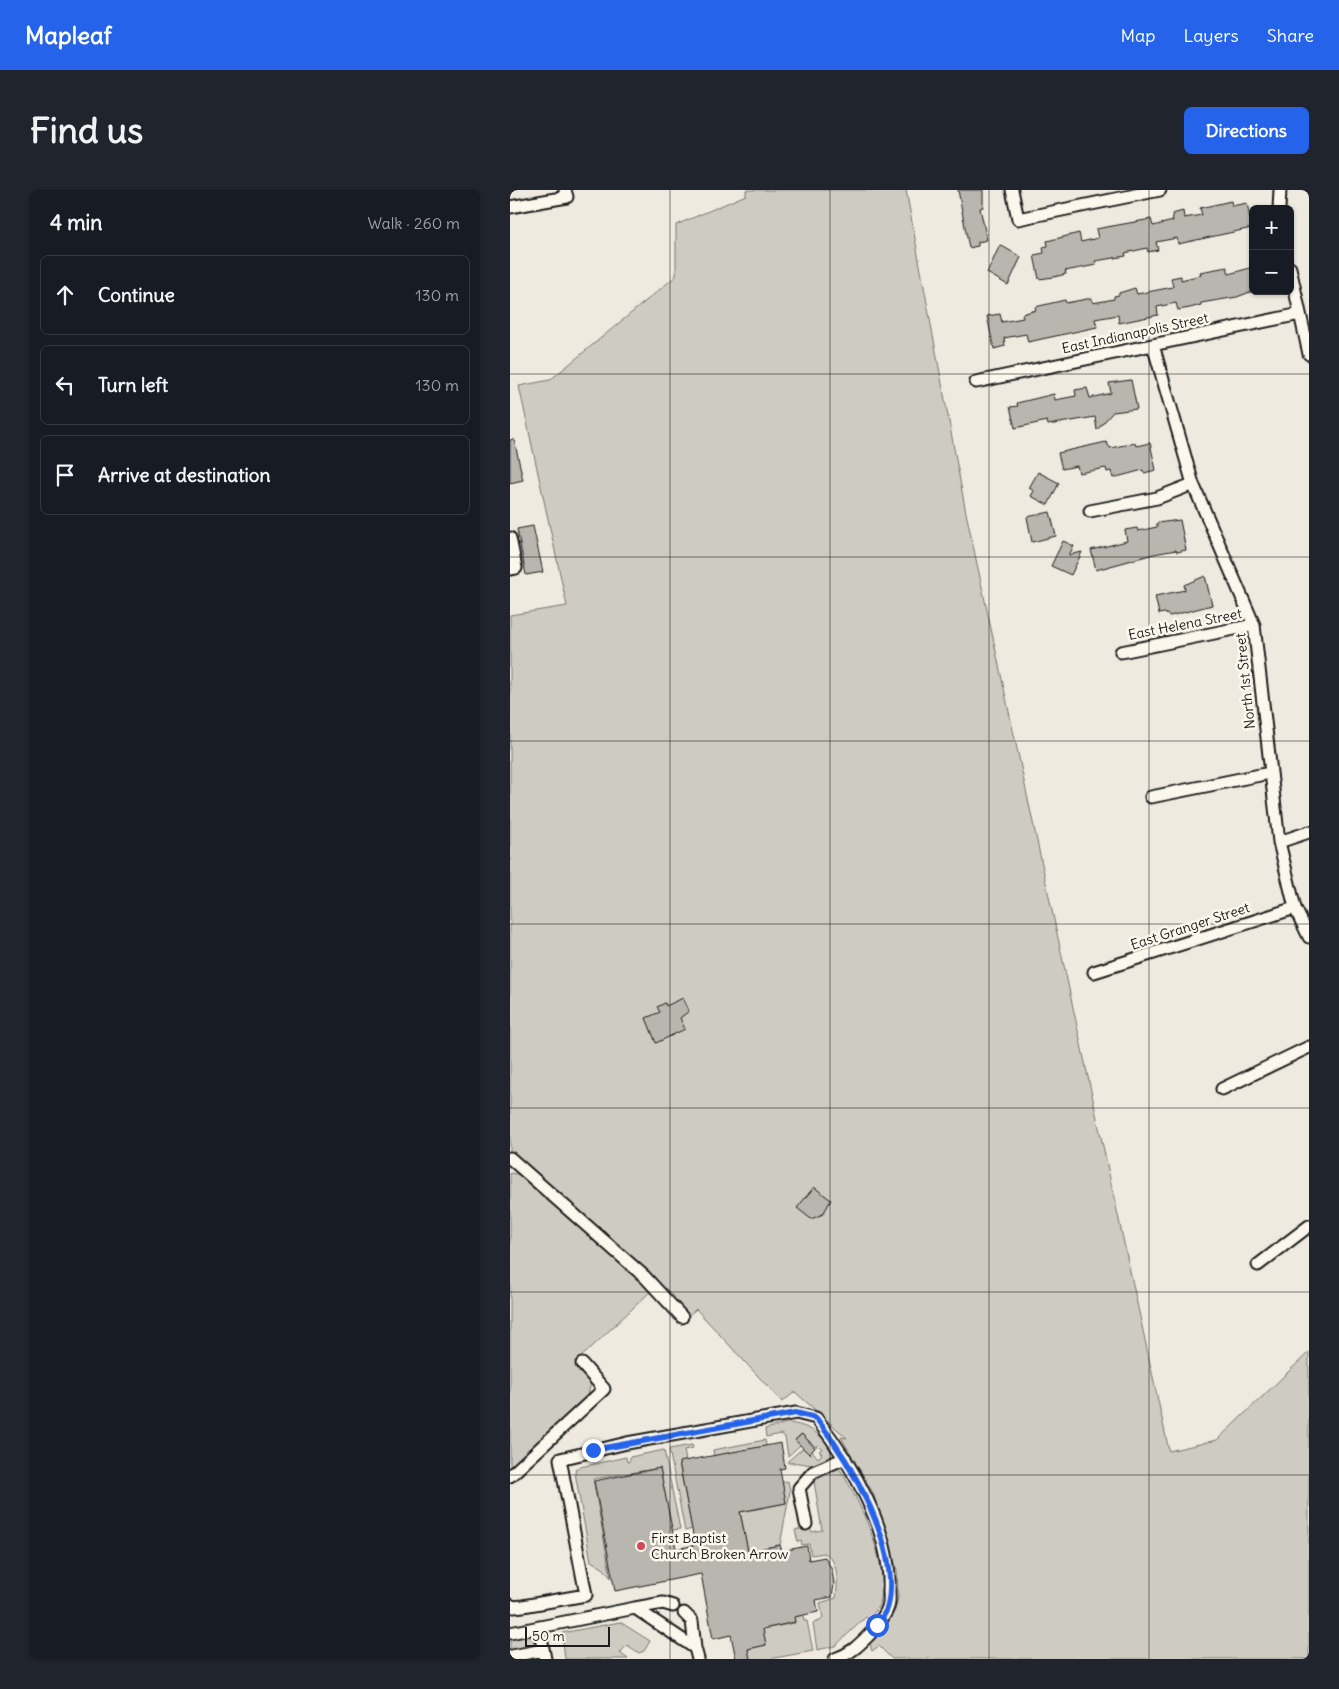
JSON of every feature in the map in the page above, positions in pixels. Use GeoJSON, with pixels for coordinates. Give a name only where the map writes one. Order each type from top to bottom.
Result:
{"type":"FeatureCollection","features":[{"type":"Feature","properties":{"kind":"street"},"geometry":{"type":"LineString","coordinates":[[510,207],[568,198],[565,190]]}},
{"type":"Feature","properties":{"kind":"street"},"geometry":{"type":"LineString","coordinates":[[1012,190],[1018,219],[1160,190]]}},
{"type":"Feature","properties":{"kind":"street"},"geometry":{"type":"LineString","coordinates":[[1279,205],[1280,190]]}},
{"type":"Feature","properties":{"kind":"street"},"geometry":{"type":"LineString","coordinates":[[1294,286],[1309,354]]}},
{"type":"Feature","properties":{"kind":"street","name":"East Indianapolis Street"},"geometry":{"type":"LineString","coordinates":[[976,382],[1300,314]]}},
{"type":"Feature","properties":{"kind":"street","name":"North 1st Street"},"geometry":{"type":"LineString","coordinates":[[1153,345],[1193,484],[1254,625],[1270,773],[1280,842],[1295,908],[1309,937]]}},
{"type":"Feature","properties":{"kind":"street"},"geometry":{"type":"LineString","coordinates":[[1090,512],[1156,498],[1193,484]]}},
{"type":"Feature","properties":{"kind":"street"},"geometry":{"type":"LineString","coordinates":[[510,538],[516,568],[510,569]]}},
{"type":"Feature","properties":{"kind":"street","name":"East Helena Street"},"geometry":{"type":"LineString","coordinates":[[1121,652],[1254,625]]}},
{"type":"Feature","properties":{"kind":"street"},"geometry":{"type":"LineString","coordinates":[[1150,797],[1270,773]]}},
{"type":"Feature","properties":{"kind":"street"},"geometry":{"type":"LineString","coordinates":[[1280,842],[1309,832]]}},
{"type":"Feature","properties":{"kind":"street","name":"East Granger Street"},"geometry":{"type":"LineString","coordinates":[[1094,972],[1295,908]]}},
{"type":"Feature","properties":{"kind":"street"},"geometry":{"type":"LineString","coordinates":[[1222,1089],[1309,1047]]}},
{"type":"Feature","properties":{"kind":"street"},"geometry":{"type":"LineString","coordinates":[[512,1161],[645,1277],[682,1317]]}},
{"type":"Feature","properties":{"kind":"street"},"geometry":{"type":"LineString","coordinates":[[1258,1265],[1309,1226]]}},
{"type":"Feature","properties":{"kind":"street"},"geometry":{"type":"LineString","coordinates":[[510,1476],[604,1389],[582,1364]]}},
{"type":"Feature","properties":{"kind":"street"},"geometry":{"type":"LineString","coordinates":[[560,1459],[627,1443],[796,1413],[816,1418],[845,1458],[871,1511],[889,1567],[888,1606],[877,1625],[859,1646],[850,1653],[835,1659]]}},
{"type":"Feature","properties":{"kind":"street"},"geometry":{"type":"LineString","coordinates":[[510,1604],[524,1606],[586,1595],[560,1459],[544,1444]]}},
{"type":"Feature","properties":{"kind":"street"},"geometry":{"type":"LineString","coordinates":[[806,1524],[799,1488],[813,1472],[845,1458]]}},
{"type":"Feature","properties":{"kind":"street"},"geometry":{"type":"LineString","coordinates":[[510,1633],[635,1608],[663,1604],[673,1606]]}},
{"type":"Feature","properties":{"kind":"street"},"geometry":{"type":"LineString","coordinates":[[635,1608],[697,1653]]}},
{"type":"Feature","properties":{"kind":"street"},"geometry":{"type":"LineString","coordinates":[[684,1613],[692,1622],[697,1653]]}},
{"type":"Feature","properties":{"kind":"street"},"geometry":{"type":"LineString","coordinates":[[512,1659],[512,1656],[544,1655],[539,1627]]}},
{"type":"Feature","properties":{"kind":"shaded area"},"geometry":{"type":"Polygon","coordinates":[[[746,190],[906,190],[966,513],[1169,1451],[1217,1440],[1309,1352],[1309,1659],[892,1659],[879,1646],[872,1651],[870,1644],[895,1610],[898,1598],[897,1570],[873,1493],[841,1437],[847,1438],[795,1392],[782,1402],[696,1309],[688,1316],[651,1279],[510,1153],[510,615],[567,606],[519,386],[550,380],[676,276],[676,225],[746,195],[746,190]]]}},
{"type":"Feature","properties":{"kind":"shaded area"},"geometry":{"type":"Polygon","coordinates":[[[510,1173],[523,1175],[652,1290],[575,1363],[591,1382],[588,1395],[510,1467],[510,1173]]]}},
{"type":"Feature","properties":{"kind":"shaded area"},"geometry":{"type":"Polygon","coordinates":[[[787,1423],[802,1426],[816,1432],[826,1443],[832,1457],[814,1465],[788,1463],[803,1448],[809,1454],[812,1451],[818,1458],[822,1454],[819,1451],[822,1449],[818,1445],[816,1447],[801,1434],[795,1440],[800,1445],[788,1456],[785,1437],[781,1434],[766,1437],[765,1429],[787,1423]]]}},
{"type":"Feature","properties":{"kind":"shaded area"},"geometry":{"type":"Polygon","coordinates":[[[765,1440],[766,1446],[714,1456],[713,1450],[765,1440]]]}},
{"type":"Feature","properties":{"kind":"shaded area"},"geometry":{"type":"Polygon","coordinates":[[[692,1445],[693,1448],[684,1450],[686,1461],[679,1463],[692,1529],[685,1531],[669,1449],[692,1445]]]}},
{"type":"Feature","properties":{"kind":"shaded area"},"geometry":{"type":"Polygon","coordinates":[[[664,1450],[680,1529],[672,1530],[660,1468],[593,1479],[611,1578],[604,1569],[591,1561],[575,1473],[576,1468],[626,1457],[627,1462],[630,1461],[630,1457],[664,1450]]]}},
{"type":"Feature","properties":{"kind":"shaded area"},"geometry":{"type":"Polygon","coordinates":[[[839,1468],[862,1510],[875,1545],[880,1562],[882,1592],[878,1607],[869,1620],[866,1617],[835,1646],[817,1650],[813,1623],[823,1618],[820,1603],[836,1598],[835,1567],[833,1561],[825,1553],[811,1555],[809,1544],[802,1545],[801,1541],[798,1542],[795,1530],[809,1527],[812,1532],[822,1530],[814,1481],[839,1468]]]}},
{"type":"Feature","properties":{"kind":"shaded area"},"geometry":{"type":"Polygon","coordinates":[[[788,1481],[790,1491],[780,1545],[748,1551],[740,1512],[786,1503],[782,1482],[788,1481]]]}},
{"type":"Feature","properties":{"kind":"shaded area"},"geometry":{"type":"Polygon","coordinates":[[[803,1615],[804,1621],[807,1621],[813,1651],[769,1659],[750,1659],[748,1649],[766,1645],[763,1629],[795,1623],[794,1617],[803,1615]]]}},
{"type":"Feature","properties":{"kind":"shaded area"},"geometry":{"type":"Polygon","coordinates":[[[620,1622],[650,1641],[644,1651],[639,1653],[627,1645],[620,1653],[628,1659],[565,1659],[562,1633],[620,1622]]]}},
{"type":"Feature","properties":{"kind":"shaded area"},"geometry":{"type":"Polygon","coordinates":[[[527,1635],[534,1639],[533,1646],[510,1651],[510,1639],[527,1635]]]}},
{"type":"Feature","properties":{"kind":"building"},"geometry":{"type":"Polygon","coordinates":[[[958,190],[983,190],[983,207],[980,208],[987,240],[978,242],[978,246],[969,248],[958,190]]]}},
{"type":"Feature","properties":{"kind":"building"},"geometry":{"type":"Polygon","coordinates":[[[1231,201],[1232,206],[1247,203],[1249,229],[1178,244],[1177,238],[1156,242],[1158,250],[1148,252],[1147,248],[1125,253],[1126,256],[1095,261],[1096,265],[1065,271],[1066,274],[1054,277],[1039,279],[1034,255],[1044,253],[1043,247],[1048,246],[1047,241],[1079,233],[1081,242],[1098,238],[1096,229],[1151,219],[1153,226],[1173,221],[1172,214],[1183,211],[1184,218],[1202,215],[1200,208],[1231,201]]]}},
{"type":"Feature","properties":{"kind":"building"},"geometry":{"type":"Polygon","coordinates":[[[1000,245],[1021,257],[1008,285],[987,273],[1000,245]]]}},
{"type":"Feature","properties":{"kind":"building"},"geometry":{"type":"Polygon","coordinates":[[[1227,267],[1229,274],[1249,268],[1249,292],[1178,310],[1176,303],[1157,307],[1158,315],[1119,323],[1118,315],[1095,319],[1097,327],[1028,342],[1026,334],[1004,338],[1005,346],[994,349],[987,316],[1000,314],[1002,322],[1023,318],[1022,314],[1036,310],[1035,307],[1065,300],[1066,303],[1092,298],[1093,303],[1114,299],[1114,296],[1119,295],[1119,293],[1135,288],[1137,294],[1173,287],[1171,278],[1181,276],[1181,280],[1201,275],[1200,272],[1227,267]]]}},
{"type":"Feature","properties":{"kind":"building"},"geometry":{"type":"Polygon","coordinates":[[[1131,380],[1137,409],[1113,412],[1097,430],[1095,417],[1048,425],[1047,421],[1015,428],[1010,407],[1018,406],[1017,403],[1054,394],[1055,400],[1076,396],[1075,390],[1087,388],[1090,398],[1111,393],[1109,383],[1131,380]]]}},
{"type":"Feature","properties":{"kind":"building"},"geometry":{"type":"Polygon","coordinates":[[[514,439],[523,480],[510,483],[510,440],[514,439]]]}},
{"type":"Feature","properties":{"kind":"building"},"geometry":{"type":"Polygon","coordinates":[[[1106,442],[1110,448],[1135,443],[1136,446],[1150,443],[1156,470],[1144,473],[1143,470],[1113,478],[1111,471],[1107,472],[1106,468],[1079,473],[1077,466],[1062,469],[1058,453],[1106,442]]]}},
{"type":"Feature","properties":{"kind":"building"},"geometry":{"type":"Polygon","coordinates":[[[1038,472],[1059,483],[1048,505],[1031,496],[1034,491],[1029,488],[1038,472]]]}},
{"type":"Feature","properties":{"kind":"building"},"geometry":{"type":"Polygon","coordinates":[[[1050,512],[1056,536],[1032,542],[1027,517],[1050,512]]]}},
{"type":"Feature","properties":{"kind":"building"},"geometry":{"type":"Polygon","coordinates":[[[1180,520],[1186,550],[1154,554],[1096,570],[1091,550],[1127,541],[1125,530],[1137,528],[1138,531],[1157,527],[1157,523],[1180,520]]]}},
{"type":"Feature","properties":{"kind":"building"},"geometry":{"type":"Polygon","coordinates":[[[533,526],[543,572],[526,575],[517,529],[533,526]]]}},
{"type":"Feature","properties":{"kind":"building"},"geometry":{"type":"Polygon","coordinates":[[[1063,541],[1074,546],[1069,555],[1082,552],[1071,575],[1051,566],[1063,541]]]}},
{"type":"Feature","properties":{"kind":"building"},"geometry":{"type":"Polygon","coordinates":[[[1205,576],[1212,605],[1170,616],[1164,613],[1159,614],[1155,596],[1185,590],[1184,585],[1205,576]]]}},
{"type":"Feature","properties":{"kind":"building"},"geometry":{"type":"Polygon","coordinates":[[[683,998],[689,1011],[680,1018],[685,1029],[656,1043],[646,1018],[660,1012],[657,1007],[665,1003],[666,1006],[683,998]]]}},
{"type":"Feature","properties":{"kind":"building"},"geometry":{"type":"Polygon","coordinates":[[[814,1187],[831,1200],[823,1214],[811,1219],[797,1208],[814,1187]]]}},
{"type":"Feature","properties":{"kind":"building"},"geometry":{"type":"Polygon","coordinates":[[[802,1434],[815,1448],[809,1454],[795,1440],[802,1434]]]}},
{"type":"Feature","properties":{"kind":"building","name":"First Baptist Church Broken Arrow"},"geometry":{"type":"Polygon","coordinates":[[[781,1443],[785,1468],[780,1469],[786,1503],[740,1512],[748,1551],[780,1545],[782,1551],[807,1546],[809,1560],[825,1557],[832,1570],[834,1584],[832,1597],[816,1600],[818,1612],[794,1617],[795,1622],[763,1629],[766,1645],[748,1649],[750,1659],[736,1659],[731,1635],[713,1639],[701,1574],[615,1591],[594,1481],[660,1468],[676,1549],[695,1545],[679,1462],[781,1443]]]}},
{"type":"Feature","properties":{"kind":"place","name":"First Baptist Church Broken Arrow"},"geometry":{"type":"Point","coordinates":[641,1546]}},
{"type":"Feature","properties":{"kind":"route"},"geometry":{"type":"LineString","coordinates":[[593,1450],[796,1413],[816,1418],[857,1479],[882,1542],[889,1567],[890,1582],[888,1606],[877,1625]]}}]}
